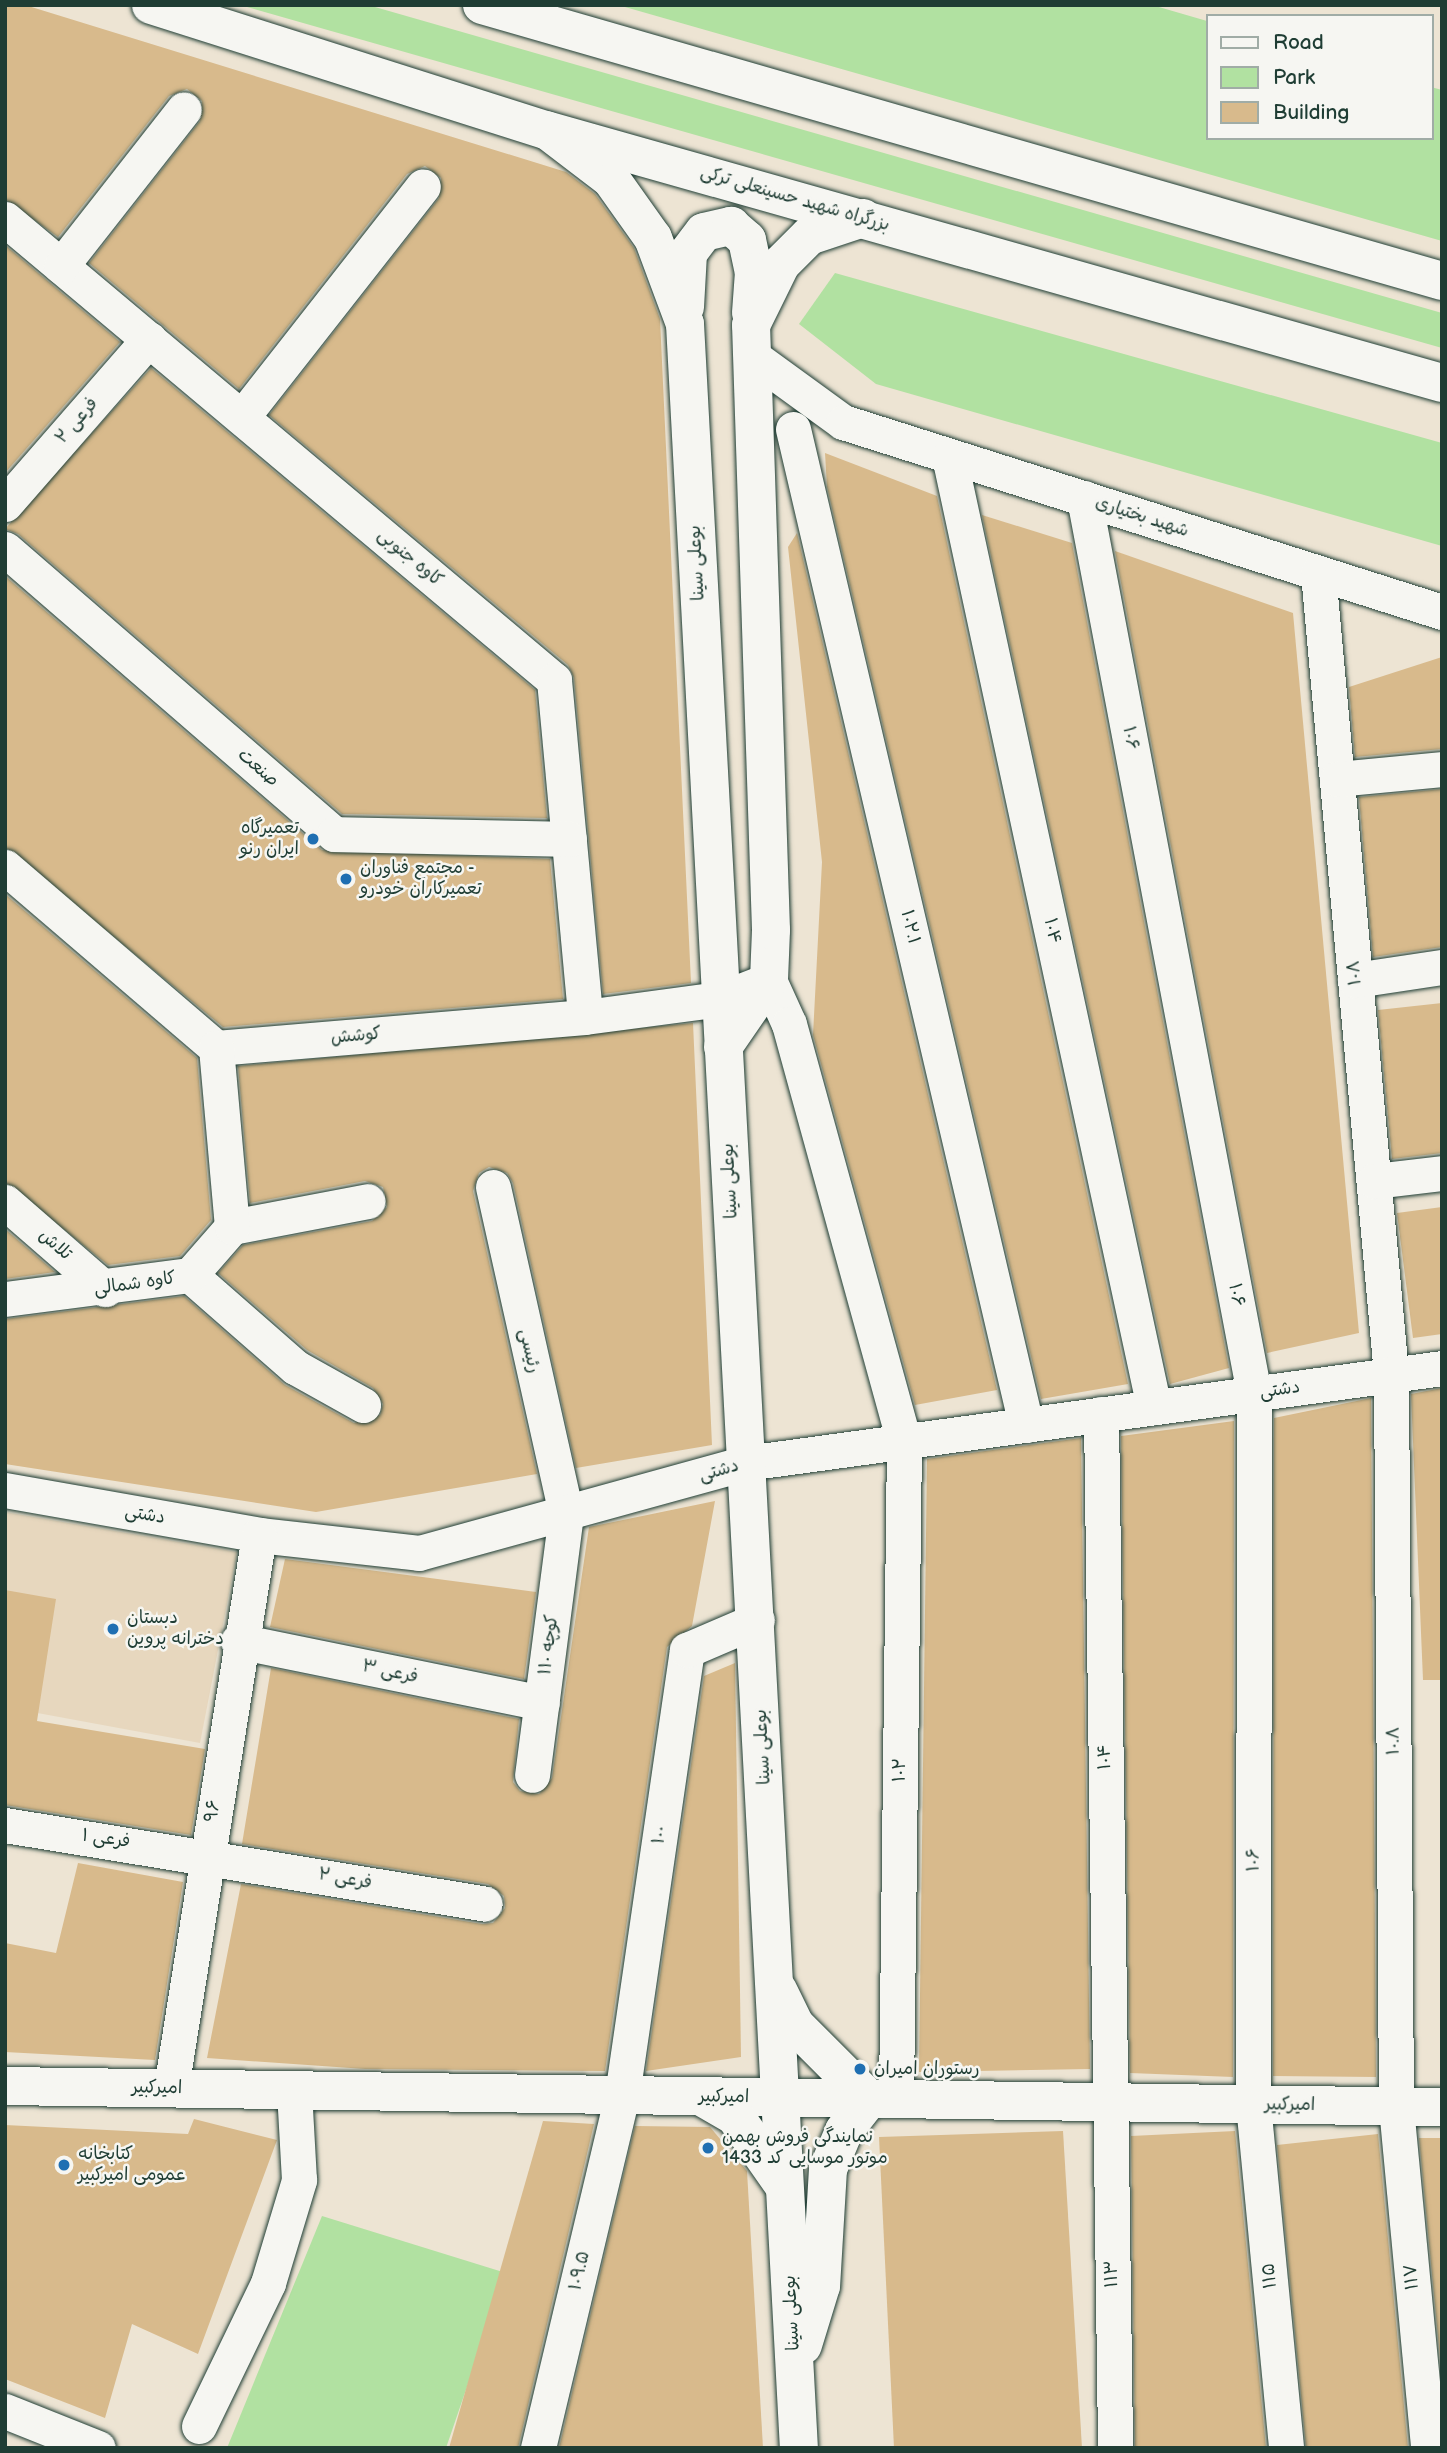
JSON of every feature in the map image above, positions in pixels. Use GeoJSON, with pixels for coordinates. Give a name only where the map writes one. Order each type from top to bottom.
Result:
{"type":"FeatureCollection","features":[{"type":"Feature","properties":{"kind":"main road","name":"بزرگراه شهید حسینعلی ترکی"},"geometry":{"type":"LineString","coordinates":[[151,5],[546,130],[1442,383]]}},
{"type":"Feature","properties":{"kind":"main road"},"geometry":{"type":"LineString","coordinates":[[482,5],[1442,281]]}},
{"type":"Feature","properties":{"kind":"main road","name":"بوعلی سینا"},"geometry":{"type":"LineString","coordinates":[[546,130],[611,178],[653,238],[685,324],[720,999],[757,1620],[799,2448]]}},
{"type":"Feature","properties":{"kind":"main road"},"geometry":{"type":"LineString","coordinates":[[751,341],[781,264],[809,236],[863,218]]}},
{"type":"Feature","properties":{"kind":"main road"},"geometry":{"type":"LineString","coordinates":[[685,324],[688,253],[704,232],[730,226],[747,240],[754,272],[751,341],[769,979],[723,1047]]}},
{"type":"Feature","properties":{"kind":"main road"},"geometry":{"type":"LineString","coordinates":[[775,1985],[795,2025],[883,2099],[844,2131],[828,2169],[821,2286],[795,2371]]}},
{"type":"Feature","properties":{"kind":"main road","name":"امیرکبیر"},"geometry":{"type":"LineString","coordinates":[[5,2086],[780,2098],[1108,2100],[1442,2107]]}},
{"type":"Feature","properties":{"kind":"main road"},"geometry":{"type":"LineString","coordinates":[[702,2097],[735,2116],[785,2189]]}},
{"type":"Feature","properties":{"kind":"street"},"geometry":{"type":"LineString","coordinates":[[61,266],[184,109]]}},
{"type":"Feature","properties":{"kind":"street"},"geometry":{"type":"LineString","coordinates":[[242,417],[423,186]]}},
{"type":"Feature","properties":{"kind":"street","name":"کاوه جنوبی"},"geometry":{"type":"LineString","coordinates":[[5,219],[554,680],[585,1017]]}},
{"type":"Feature","properties":{"kind":"street","name":"فرعی ۲"},"geometry":{"type":"LineString","coordinates":[[5,504],[149,339]]}},
{"type":"Feature","properties":{"kind":"street"},"geometry":{"type":"LineString","coordinates":[[751,341],[843,422]]}},
{"type":"Feature","properties":{"kind":"street"},"geometry":{"type":"LineString","coordinates":[[755,466],[777,438],[793,429],[843,422]]}},
{"type":"Feature","properties":{"kind":"street","name":"شهید بختیاری"},"geometry":{"type":"LineString","coordinates":[[843,422],[1442,612]]}},
{"type":"Feature","properties":{"kind":"street","name":"۱۰۲.۱"},"geometry":{"type":"LineString","coordinates":[[793,429],[1026,1425]]}},
{"type":"Feature","properties":{"kind":"street","name":"۱۰۴"},"geometry":{"type":"LineString","coordinates":[[949,456],[1154,1407]]}},
{"type":"Feature","properties":{"kind":"street","name":"۱۰۶"},"geometry":{"type":"LineString","coordinates":[[1084,498],[1254,1393],[1253,2104]]}},
{"type":"Feature","properties":{"kind":"street","name":"صنعت"},"geometry":{"type":"LineString","coordinates":[[5,549],[334,834],[569,839]]}},
{"type":"Feature","properties":{"kind":"street","name":"۱۰۸"},"geometry":{"type":"LineString","coordinates":[[1318,573],[1391,1374]]}},
{"type":"Feature","properties":{"kind":"street"},"geometry":{"type":"LineString","coordinates":[[1337,779],[1442,769]]}},
{"type":"Feature","properties":{"kind":"street"},"geometry":{"type":"LineString","coordinates":[[5,867],[216,1048],[232,1227],[368,1201]]}},
{"type":"Feature","properties":{"kind":"street"},"geometry":{"type":"LineString","coordinates":[[1355,980],[1442,967]]}},
{"type":"Feature","properties":{"kind":"street","name":"کوشش"},"geometry":{"type":"LineString","coordinates":[[216,1048],[585,1017],[720,999],[769,979]]}},
{"type":"Feature","properties":{"kind":"street","name":"۱۰۲"},"geometry":{"type":"LineString","coordinates":[[769,979],[789,1024],[904,1441],[883,2099]]}},
{"type":"Feature","properties":{"kind":"street"},"geometry":{"type":"LineString","coordinates":[[1374,1181],[1442,1173]]}},
{"type":"Feature","properties":{"kind":"street","name":"رئیسی"},"geometry":{"type":"LineString","coordinates":[[493,1188],[566,1514]]}},
{"type":"Feature","properties":{"kind":"street","name":"تلاش"},"geometry":{"type":"LineString","coordinates":[[5,1202],[105,1289]]}},
{"type":"Feature","properties":{"kind":"street","name":"کاوه شمالی"},"geometry":{"type":"LineString","coordinates":[[5,1299],[105,1289],[190,1275],[232,1227]]}},
{"type":"Feature","properties":{"kind":"street"},"geometry":{"type":"LineString","coordinates":[[190,1275],[295,1367],[363,1405]]}},
{"type":"Feature","properties":{"kind":"street","name":"دشتی"},"geometry":{"type":"LineString","coordinates":[[5,1490],[259,1535],[419,1553],[746,1463],[1442,1368]]}},
{"type":"Feature","properties":{"kind":"street","name":"۱۰.۸"},"geometry":{"type":"LineString","coordinates":[[1391,1374],[1396,2107]]}},
{"type":"Feature","properties":{"kind":"street","name":"۱۰۴"},"geometry":{"type":"LineString","coordinates":[[1101,1414],[1108,2100]]}},
{"type":"Feature","properties":{"kind":"street","name":"کوچه ۱۱۰"},"geometry":{"type":"LineString","coordinates":[[532,1775],[566,1514]]}},
{"type":"Feature","properties":{"kind":"street","name":"۹۶"},"geometry":{"type":"LineString","coordinates":[[171,2088],[238,1641],[259,1535]]}},
{"type":"Feature","properties":{"kind":"street","name":"۱۰۰"},"geometry":{"type":"LineString","coordinates":[[622,2095],[687,1650],[757,1620]]}},
{"type":"Feature","properties":{"kind":"street","name":"فرعی ۳"},"geometry":{"type":"LineString","coordinates":[[238,1641],[542,1703]]}},
{"type":"Feature","properties":{"kind":"street","name":"فرعی ۱"},"geometry":{"type":"LineString","coordinates":[[5,1825],[206,1854]]}},
{"type":"Feature","properties":{"kind":"street","name":"فرعی ۲"},"geometry":{"type":"LineString","coordinates":[[206,1854],[485,1904]]}},
{"type":"Feature","properties":{"kind":"street"},"geometry":{"type":"LineString","coordinates":[[199,2426],[268,2283],[299,2180],[295,2090]]}},
{"type":"Feature","properties":{"kind":"street","name":"۱۰۹.۵"},"geometry":{"type":"LineString","coordinates":[[538,2448],[622,2095]]}},
{"type":"Feature","properties":{"kind":"street","name":"۱۱۳"},"geometry":{"type":"LineString","coordinates":[[1108,2100],[1115,2448]]}},
{"type":"Feature","properties":{"kind":"street","name":"۱۱۵"},"geometry":{"type":"LineString","coordinates":[[1253,2104],[1286,2448]]}},
{"type":"Feature","properties":{"kind":"street","name":"۱۱۷"},"geometry":{"type":"LineString","coordinates":[[1396,2107],[1428,2448]]}},
{"type":"Feature","properties":{"kind":"street"},"geometry":{"type":"LineString","coordinates":[[5,2411],[97,2448]]}},
{"type":"Feature","properties":{"kind":"shaded area","name":"دبستان دخترانه پروین"},"geometry":{"type":"Polygon","coordinates":[[[5,1512],[237,1552],[200,1743],[5,1707],[5,1512]]]}},
{"type":"Feature","properties":{"kind":"green space"},"geometry":{"type":"Polygon","coordinates":[[[240,5],[368,5],[1442,313],[1442,348],[240,5]]]}},
{"type":"Feature","properties":{"kind":"green space"},"geometry":{"type":"Polygon","coordinates":[[[618,5],[1152,5],[1206,21],[1206,140],[1433,140],[1433,88],[1442,90],[1442,241],[618,5]]]}},
{"type":"Feature","properties":{"kind":"green space"},"geometry":{"type":"Polygon","coordinates":[[[835,273],[1442,443],[1442,546],[876,384],[799,324],[835,273]]]}},
{"type":"Feature","properties":{"kind":"green space"},"geometry":{"type":"Polygon","coordinates":[[[322,2216],[506,2273],[446,2448],[227,2448],[322,2216]]]}},
{"type":"Feature","properties":{"kind":"building"},"geometry":{"type":"Polygon","coordinates":[[[5,5],[25,5],[566,172],[595,194],[634,248],[660,319],[691,983],[603,994],[574,678],[568,665],[269,415],[439,198],[441,178],[425,166],[407,174],[239,389],[89,263],[200,121],[202,101],[187,89],[169,96],[58,237],[5,199],[5,5]]]}},
{"type":"Feature","properties":{"kind":"building"},"geometry":{"type":"Polygon","coordinates":[[[5,245],[120,342],[5,473],[5,245]]]}},
{"type":"Feature","properties":{"kind":"building"},"geometry":{"type":"Polygon","coordinates":[[[151,368],[535,690],[547,818],[342,814],[18,534],[5,529],[151,368]]]}},
{"type":"Feature","properties":{"kind":"building"},"geometry":{"type":"Polygon","coordinates":[[[825,453],[937,496],[1128,1384],[1041,1399],[827,487],[825,453]]]}},
{"type":"Feature","properties":{"kind":"building"},"geometry":{"type":"Polygon","coordinates":[[[982,515],[1072,543],[1229,1368],[1170,1384],[982,515]]]}},
{"type":"Feature","properties":{"kind":"building"},"geometry":{"type":"Polygon","coordinates":[[[797,533],[997,1390],[915,1405],[813,1035],[822,862],[788,547],[797,533]]]}},
{"type":"Feature","properties":{"kind":"building"},"geometry":{"type":"Polygon","coordinates":[[[1115,551],[1293,613],[1359,1333],[1267,1353],[1115,551]]]}},
{"type":"Feature","properties":{"kind":"building"},"geometry":{"type":"Polygon","coordinates":[[[5,576],[322,850],[550,859],[563,999],[223,1027],[5,847],[5,576]]]}},
{"type":"Feature","properties":{"kind":"building"},"geometry":{"type":"Polygon","coordinates":[[[1442,657],[1442,749],[1355,757],[1349,687],[1442,657]]]}},
{"type":"Feature","properties":{"kind":"building"},"geometry":{"type":"Polygon","coordinates":[[[1442,789],[1442,947],[1373,957],[1359,797],[1442,789]]]}},
{"type":"Feature","properties":{"kind":"building"},"geometry":{"type":"Polygon","coordinates":[[[5,894],[197,1058],[211,1220],[180,1256],[108,1265],[5,1182],[5,894]]]}},
{"type":"Feature","properties":{"kind":"building"},"geometry":{"type":"Polygon","coordinates":[[[1442,1003],[1442,1153],[1392,1159],[1378,1010],[1442,1003]]]}},
{"type":"Feature","properties":{"kind":"building"},"geometry":{"type":"Polygon","coordinates":[[[693,1023],[712,1445],[576,1468],[513,1183],[507,1173],[489,1167],[479,1173],[473,1191],[537,1474],[316,1512],[5,1464],[5,1319],[184,1296],[285,1385],[354,1423],[380,1415],[383,1404],[373,1388],[307,1350],[218,1273],[243,1245],[372,1221],[387,1207],[383,1187],[365,1181],[250,1203],[238,1066],[693,1023]]]}},
{"type":"Feature","properties":{"kind":"building"},"geometry":{"type":"Polygon","coordinates":[[[1442,1207],[1442,1334],[1413,1338],[1397,1213],[1442,1207]]]}},
{"type":"Feature","properties":{"kind":"building"},"geometry":{"type":"Polygon","coordinates":[[[5,1229],[55,1272],[5,1279],[5,1229]]]}},
{"type":"Feature","properties":{"kind":"building"},"geometry":{"type":"Polygon","coordinates":[[[1442,1388],[1442,1680],[1423,1680],[1411,1394],[1442,1388]]]}},
{"type":"Feature","properties":{"kind":"building"},"geometry":{"type":"Polygon","coordinates":[[[1371,1398],[1376,2077],[1273,2076],[1274,1418],[1371,1398]]]}},
{"type":"Feature","properties":{"kind":"building"},"geometry":{"type":"Polygon","coordinates":[[[1234,1421],[1233,2077],[1130,2073],[1121,1436],[1234,1421]]]}},
{"type":"Feature","properties":{"kind":"building"},"geometry":{"type":"Polygon","coordinates":[[[1081,1438],[1090,2069],[919,2072],[927,1459],[1081,1438]]]}},
{"type":"Feature","properties":{"kind":"building"},"geometry":{"type":"Polygon","coordinates":[[[715,1501],[692,1626],[667,1647],[605,2071],[365,2069],[207,2058],[241,1884],[482,1924],[493,1923],[505,1908],[504,1896],[488,1884],[242,1844],[271,1668],[519,1719],[513,1782],[520,1791],[539,1794],[552,1778],[589,1527],[715,1501]]]}},
{"type":"Feature","properties":{"kind":"building"},"geometry":{"type":"Polygon","coordinates":[[[285,1559],[536,1592],[524,1679],[270,1627],[285,1559]]]}},
{"type":"Feature","properties":{"kind":"building"},"geometry":{"type":"Polygon","coordinates":[[[5,1590],[56,1599],[37,1721],[205,1749],[191,1835],[5,1805],[5,1590]]]}},
{"type":"Feature","properties":{"kind":"building"},"geometry":{"type":"Polygon","coordinates":[[[735,1663],[741,2057],[646,2071],[704,1676],[735,1663]]]}},
{"type":"Feature","properties":{"kind":"building"},"geometry":{"type":"Polygon","coordinates":[[[78,1863],[183,1882],[155,2060],[5,2052],[5,1943],[56,1953],[78,1863]]]}},
{"type":"Feature","properties":{"kind":"building"},"geometry":{"type":"Polygon","coordinates":[[[194,2119],[277,2140],[198,2354],[132,2324],[105,2418],[5,2379],[5,2125],[188,2134],[194,2119]]]}},
{"type":"Feature","properties":{"kind":"building"},"geometry":{"type":"Polygon","coordinates":[[[543,2121],[594,2124],[518,2448],[449,2448],[543,2121]]]}},
{"type":"Feature","properties":{"kind":"building"},"geometry":{"type":"Polygon","coordinates":[[[635,2126],[710,2127],[747,2171],[763,2448],[559,2448],[635,2126]]]}},
{"type":"Feature","properties":{"kind":"building"},"geometry":{"type":"Polygon","coordinates":[[[1063,2131],[1082,2448],[894,2448],[879,2137],[1063,2131]]]}},
{"type":"Feature","properties":{"kind":"building"},"geometry":{"type":"Polygon","coordinates":[[[1235,2131],[1266,2448],[1135,2448],[1131,2136],[1235,2131]]]}},
{"type":"Feature","properties":{"kind":"building"},"geometry":{"type":"Polygon","coordinates":[[[1378,2134],[1408,2448],[1306,2448],[1277,2145],[1378,2134]]]}},
{"type":"Feature","properties":{"kind":"building"},"geometry":{"type":"Polygon","coordinates":[[[1419,2138],[1442,2138],[1442,2379],[1419,2138]]]}},
{"type":"Feature","properties":{"kind":"place","name":"تعمیرگاه ایران رنو"},"geometry":{"type":"Point","coordinates":[313,839]}},
{"type":"Feature","properties":{"kind":"place","name":"مجتمع فناوران - تعمیرکاران خودرو"},"geometry":{"type":"Point","coordinates":[346,879]}},
{"type":"Feature","properties":{"kind":"place","name":"دبستان دخترانه پروین"},"geometry":{"type":"Point","coordinates":[113,1629]}},
{"type":"Feature","properties":{"kind":"place","name":"رستوران امیران"},"geometry":{"type":"Point","coordinates":[860,2069]}},
{"type":"Feature","properties":{"kind":"place","name":"نمایندگی فروش بهمن موتور موسایی کد 1433"},"geometry":{"type":"Point","coordinates":[708,2148]}},
{"type":"Feature","properties":{"kind":"place","name":"کتابخانه عمومی امیرکبیر"},"geometry":{"type":"Point","coordinates":[64,2165]}}]}
